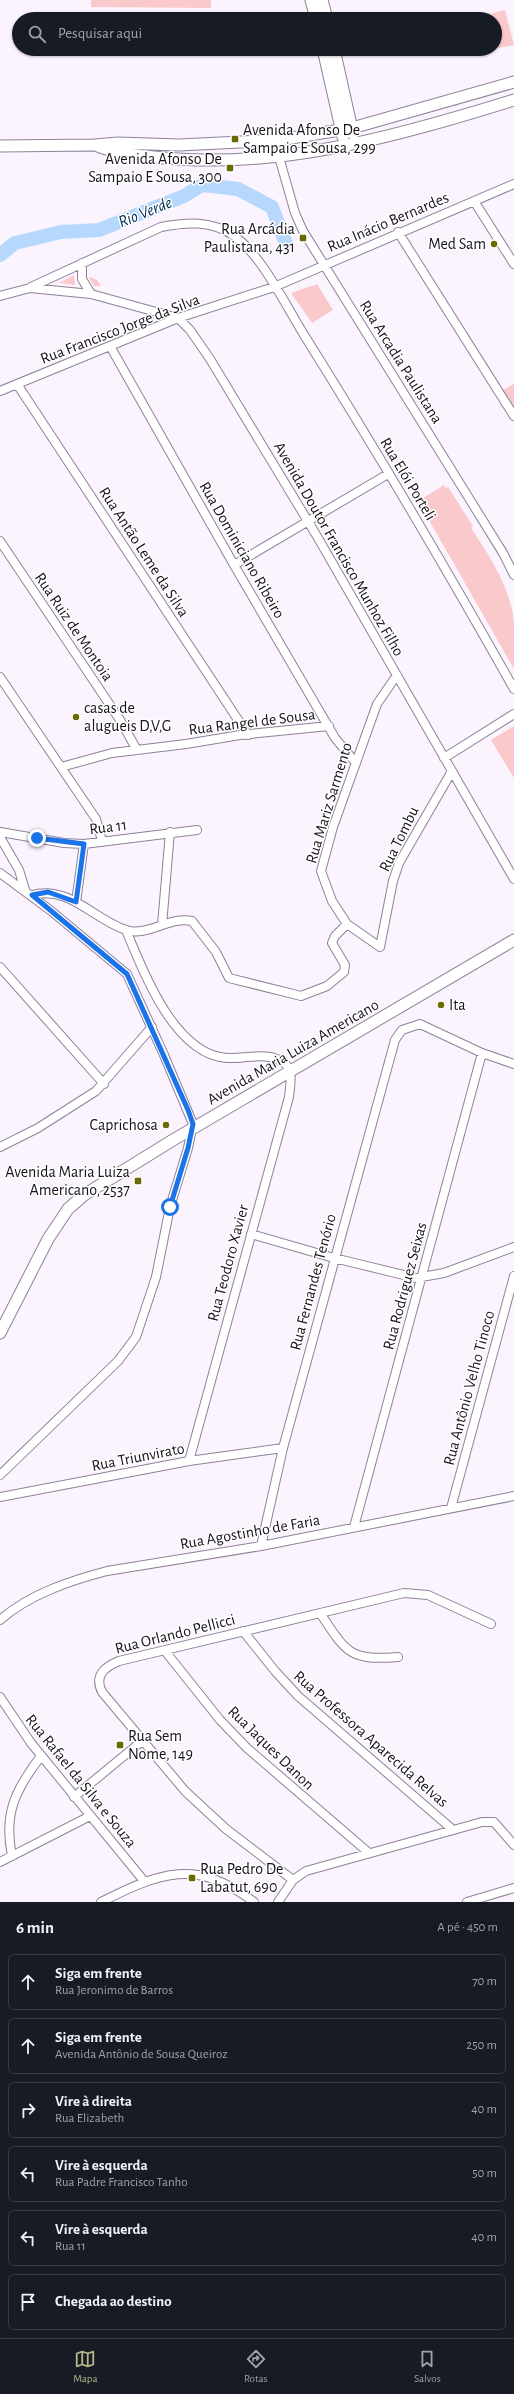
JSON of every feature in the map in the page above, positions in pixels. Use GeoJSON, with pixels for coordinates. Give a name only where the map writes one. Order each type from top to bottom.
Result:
{"type":"FeatureCollection","features":[{"type":"Feature","properties":{"kind":"main road"},"geometry":{"type":"LineString","coordinates":[[311,0],[314,12]]}},
{"type":"Feature","properties":{"kind":"main road"},"geometry":{"type":"LineString","coordinates":[[322,0],[325,12]]}},
{"type":"Feature","properties":{"kind":"main road"},"geometry":{"type":"LineString","coordinates":[[325,56],[347,130]]}},
{"type":"Feature","properties":{"kind":"main road"},"geometry":{"type":"LineString","coordinates":[[335,56],[350,144]]}},
{"type":"Feature","properties":{"kind":"main road"},"geometry":{"type":"LineString","coordinates":[[0,146],[94,145],[118,143],[178,145],[279,140],[347,130],[514,82]]}},
{"type":"Feature","properties":{"kind":"main road"},"geometry":{"type":"LineString","coordinates":[[94,145],[118,153],[178,160],[279,158],[350,144],[514,100]]}},
{"type":"Feature","properties":{"kind":"main road"},"geometry":{"type":"LineString","coordinates":[[178,145],[178,160]]}},
{"type":"Feature","properties":{"kind":"main road","name":"Avenida Maria Luiza Americano"},"geometry":{"type":"LineString","coordinates":[[0,1333],[48,1239],[68,1209],[84,1195],[191,1130],[514,940]]}},
{"type":"Feature","properties":{"kind":"street","name":"Rua Arcadia Paulistana"},"geometry":{"type":"LineString","coordinates":[[279,158],[295,213],[323,265],[503,552],[514,575]]}},
{"type":"Feature","properties":{"kind":"street","name":"Rua Inácio Bernardes"},"geometry":{"type":"LineString","coordinates":[[274,287],[398,232],[514,184]]}},
{"type":"Feature","properties":{"kind":"street"},"geometry":{"type":"LineString","coordinates":[[474,201],[514,264]]}},
{"type":"Feature","properties":{"kind":"street","name":"Rua Elói Porteli"},"geometry":{"type":"LineString","coordinates":[[30,288],[161,227],[182,223],[202,223],[225,230],[244,244],[261,264],[388,474],[514,689]]}},
{"type":"Feature","properties":{"kind":"street"},"geometry":{"type":"LineString","coordinates":[[398,232],[514,416]]}},
{"type":"Feature","properties":{"kind":"street"},"geometry":{"type":"LineString","coordinates":[[82,264],[82,279],[90,294]]}},
{"type":"Feature","properties":{"kind":"street","name":"Rua Francisco Jorge da Silva"},"geometry":{"type":"LineString","coordinates":[[0,391],[178,318],[274,287]]}},
{"type":"Feature","properties":{"kind":"street"},"geometry":{"type":"LineString","coordinates":[[0,296],[30,288],[90,294],[178,318]]}},
{"type":"Feature","properties":{"kind":"street","name":"Avenida Doutor Francisco Munhoz Filho"},"geometry":{"type":"LineString","coordinates":[[178,318],[190,330],[210,359],[308,522],[514,879]]}},
{"type":"Feature","properties":{"kind":"street","name":"Rua Dominiciano Ribeiro"},"geometry":{"type":"LineString","coordinates":[[110,346],[234,565],[329,726],[356,763]]}},
{"type":"Feature","properties":{"kind":"street","name":"Rua Antão Leme da Silva"},"geometry":{"type":"LineString","coordinates":[[17,384],[248,735]]}},
{"type":"Feature","properties":{"kind":"street"},"geometry":{"type":"LineString","coordinates":[[234,565],[388,474]]}},
{"type":"Feature","properties":{"kind":"street","name":"Rua Ruiz de Montoia"},"geometry":{"type":"LineString","coordinates":[[0,541],[120,720],[137,750]]}},
{"type":"Feature","properties":{"kind":"street","name":"Rua Mariz Sarmento"},"geometry":{"type":"LineString","coordinates":[[380,947],[347,924],[328,892],[321,871],[377,704],[397,675]]}},
{"type":"Feature","properties":{"kind":"street"},"geometry":{"type":"LineString","coordinates":[[0,678],[96,819],[102,841]]}},
{"type":"Feature","properties":{"kind":"street"},"geometry":{"type":"LineString","coordinates":[[444,758],[514,714]]}},
{"type":"Feature","properties":{"kind":"street","name":"Rua Rangel de Sousa"},"geometry":{"type":"LineString","coordinates":[[61,767],[96,757],[137,750],[329,726]]}},
{"type":"Feature","properties":{"kind":"street","name":"Rua Tombu"},"geometry":{"type":"LineString","coordinates":[[380,947],[393,881],[399,863],[452,771]]}},
{"type":"Feature","properties":{"kind":"street","name":"Rua 11"},"geometry":{"type":"LineString","coordinates":[[0,832],[64,843],[84,844],[170,832],[197,830]]}},
{"type":"Feature","properties":{"kind":"street"},"geometry":{"type":"LineString","coordinates":[[162,925],[170,832]]}},
{"type":"Feature","properties":{"kind":"street"},"geometry":{"type":"LineString","coordinates":[[0,837],[19,870],[29,893]]}},
{"type":"Feature","properties":{"kind":"street"},"geometry":{"type":"LineString","coordinates":[[76,902],[84,844]]}},
{"type":"Feature","properties":{"kind":"street"},"geometry":{"type":"LineString","coordinates":[[0,873],[29,893],[124,970],[152,1027],[193,1124],[188,1148],[170,1207],[154,1284],[136,1337],[118,1361],[0,1474]]}},
{"type":"Feature","properties":{"kind":"street"},"geometry":{"type":"LineString","coordinates":[[29,893],[48,892],[76,902],[112,924],[126,930],[141,931],[162,925],[192,921],[216,952],[229,978],[301,996],[327,986],[344,972],[344,965],[332,943],[335,936],[347,924]]}},
{"type":"Feature","properties":{"kind":"street"},"geometry":{"type":"LineString","coordinates":[[126,930],[164,1010],[187,1039],[200,1048],[221,1057],[263,1056],[279,1059],[288,1066],[290,1072]]}},
{"type":"Feature","properties":{"kind":"street"},"geometry":{"type":"LineString","coordinates":[[0,967],[104,1084]]}},
{"type":"Feature","properties":{"kind":"street","name":"Rua Fernandes Tenório"},"geometry":{"type":"LineString","coordinates":[[261,1546],[283,1448],[395,1040],[402,1030],[420,1024],[482,1053]]}},
{"type":"Feature","properties":{"kind":"street"},"geometry":{"type":"LineString","coordinates":[[0,1147],[38,1128],[104,1084],[152,1027]]}},
{"type":"Feature","properties":{"kind":"street"},"geometry":{"type":"LineString","coordinates":[[482,1053],[514,1064]]}},
{"type":"Feature","properties":{"kind":"street","name":"Rua Rodriguez Seixas"},"geometry":{"type":"LineString","coordinates":[[354,1527],[482,1053]]}},
{"type":"Feature","properties":{"kind":"street","name":"Rua Teodoro Xavier"},"geometry":{"type":"LineString","coordinates":[[189,1461],[289,1097],[290,1072]]}},
{"type":"Feature","properties":{"kind":"street"},"geometry":{"type":"LineString","coordinates":[[251,1234],[334,1258],[409,1277],[421,1278],[444,1273],[514,1248]]}},
{"type":"Feature","properties":{"kind":"street","name":"Rua Antônio Velho Tinoco"},"geometry":{"type":"LineString","coordinates":[[451,1508],[514,1276]]}},
{"type":"Feature","properties":{"kind":"street","name":"Rua Triunvirato"},"geometry":{"type":"LineString","coordinates":[[0,1497],[189,1461],[283,1448]]}},
{"type":"Feature","properties":{"kind":"street","name":"Rua Agostinho de Faria"},"geometry":{"type":"LineString","coordinates":[[0,1620],[20,1605],[39,1595],[83,1578],[107,1571],[261,1546],[514,1496]]}},
{"type":"Feature","properties":{"kind":"street","name":"Rua Orlando Pellicci"},"geometry":{"type":"LineString","coordinates":[[293,1880],[207,1812],[185,1791],[102,1692],[98,1679],[101,1673],[112,1664],[320,1612],[391,1596],[417,1593],[428,1595],[491,1624]]}},
{"type":"Feature","properties":{"kind":"street"},"geometry":{"type":"LineString","coordinates":[[320,1612],[343,1646],[354,1654],[364,1659],[398,1657]]}},
{"type":"Feature","properties":{"kind":"street","name":"Rua Professora Aparecida Relvas"},"geometry":{"type":"LineString","coordinates":[[243,1631],[275,1672],[298,1696],[452,1829]]}},
{"type":"Feature","properties":{"kind":"street","name":"Rua Jaques Danon"},"geometry":{"type":"LineString","coordinates":[[165,1651],[220,1720],[247,1748],[368,1853]]}},
{"type":"Feature","properties":{"kind":"street","name":"Rua Rafael da Silva e Souza"},"geometry":{"type":"LineString","coordinates":[[0,1697],[16,1724],[41,1756],[144,1881]]}},
{"type":"Feature","properties":{"kind":"street"},"geometry":{"type":"LineString","coordinates":[[74,1797],[142,1741]]}},
{"type":"Feature","properties":{"kind":"street"},"geometry":{"type":"LineString","coordinates":[[12,1856],[9,1824],[12,1804],[21,1784],[41,1756]]}},
{"type":"Feature","properties":{"kind":"street"},"geometry":{"type":"LineString","coordinates":[[0,1862],[90,1816]]}},
{"type":"Feature","properties":{"kind":"street"},"geometry":{"type":"LineString","coordinates":[[278,1902],[293,1880],[306,1871],[452,1829],[482,1822],[494,1822],[514,1845]]}},
{"type":"Feature","properties":{"kind":"street"},"geometry":{"type":"LineString","coordinates":[[101,1902],[144,1881],[162,1876],[203,1875],[232,1887],[254,1902]]}},
{"type":"Feature","properties":{"kind":"street"},"geometry":{"type":"LineString","coordinates":[[466,1902],[514,1888]]}},
{"type":"Feature","properties":{"kind":"shaded area"},"geometry":{"type":"Polygon","coordinates":[[[91,0],[211,0],[211,8],[91,7],[91,0]]]}},
{"type":"Feature","properties":{"kind":"shaded area"},"geometry":{"type":"Polygon","coordinates":[[[505,10],[514,45],[502,47],[502,12],[497,12],[505,10]]]}},
{"type":"Feature","properties":{"kind":"shaded area"},"geometry":{"type":"Polygon","coordinates":[[[74,275],[75,285],[59,283],[74,275]]]}},
{"type":"Feature","properties":{"kind":"shaded area"},"geometry":{"type":"Polygon","coordinates":[[[90,277],[97,280],[101,286],[94,286],[89,278],[90,277]]]}},
{"type":"Feature","properties":{"kind":"shaded area"},"geometry":{"type":"Polygon","coordinates":[[[317,284],[333,310],[312,323],[291,293],[317,284]]]}},
{"type":"Feature","properties":{"kind":"shaded area"},"geometry":{"type":"Polygon","coordinates":[[[514,384],[514,407],[503,390],[514,384]]]}},
{"type":"Feature","properties":{"kind":"shaded area"},"geometry":{"type":"Polygon","coordinates":[[[444,485],[446,488],[448,487],[473,526],[471,528],[492,561],[509,597],[514,622],[514,669],[418,501],[444,485]]]}},
{"type":"Feature","properties":{"kind":"shaded area"},"geometry":{"type":"Polygon","coordinates":[[[514,726],[514,778],[491,740],[514,726]]]}},
{"type":"Feature","properties":{"kind":"waterway","name":"Rio Verde"},"geometry":{"type":"LineString","coordinates":[[0,255],[15,243],[61,232],[99,230],[184,196],[202,185],[238,189],[272,207],[286,244]]}},
{"type":"Feature","properties":{"kind":"place","name":"Avenida Afonso De Sampaio E Sousa, 299"},"geometry":{"type":"Point","coordinates":[235,139]}},
{"type":"Feature","properties":{"kind":"place","name":"Avenida Afonso De Sampaio E Sousa, 300"},"geometry":{"type":"Point","coordinates":[230,168]}},
{"type":"Feature","properties":{"kind":"place","name":"Rua Arcádia Paulistana, 431"},"geometry":{"type":"Point","coordinates":[303,238]}},
{"type":"Feature","properties":{"kind":"place","name":"Med Sam"},"geometry":{"type":"Point","coordinates":[494,244]}},
{"type":"Feature","properties":{"kind":"place","name":"casas de alugueis D,V,G"},"geometry":{"type":"Point","coordinates":[76,717]}},
{"type":"Feature","properties":{"kind":"place","name":"Ita"},"geometry":{"type":"Point","coordinates":[441,1005]}},
{"type":"Feature","properties":{"kind":"place","name":"Caprichosa"},"geometry":{"type":"Point","coordinates":[166,1125]}},
{"type":"Feature","properties":{"kind":"place","name":"Avenida Maria Luiza Americano, 2537"},"geometry":{"type":"Point","coordinates":[138,1181]}},
{"type":"Feature","properties":{"kind":"place","name":"Rua Sem Nome, 149"},"geometry":{"type":"Point","coordinates":[120,1745]}},
{"type":"Feature","properties":{"kind":"place","name":"Rua Pedro De Labatut, 690"},"geometry":{"type":"Point","coordinates":[192,1878]}},
{"type":"Feature","properties":{"kind":"route"},"geometry":{"type":"LineString","coordinates":[[37,838],[64,843],[84,844],[76,902],[69,898],[48,892],[32,895],[121,966],[127,974],[192,1120],[193,1124],[188,1148],[170,1207]]}}]}
